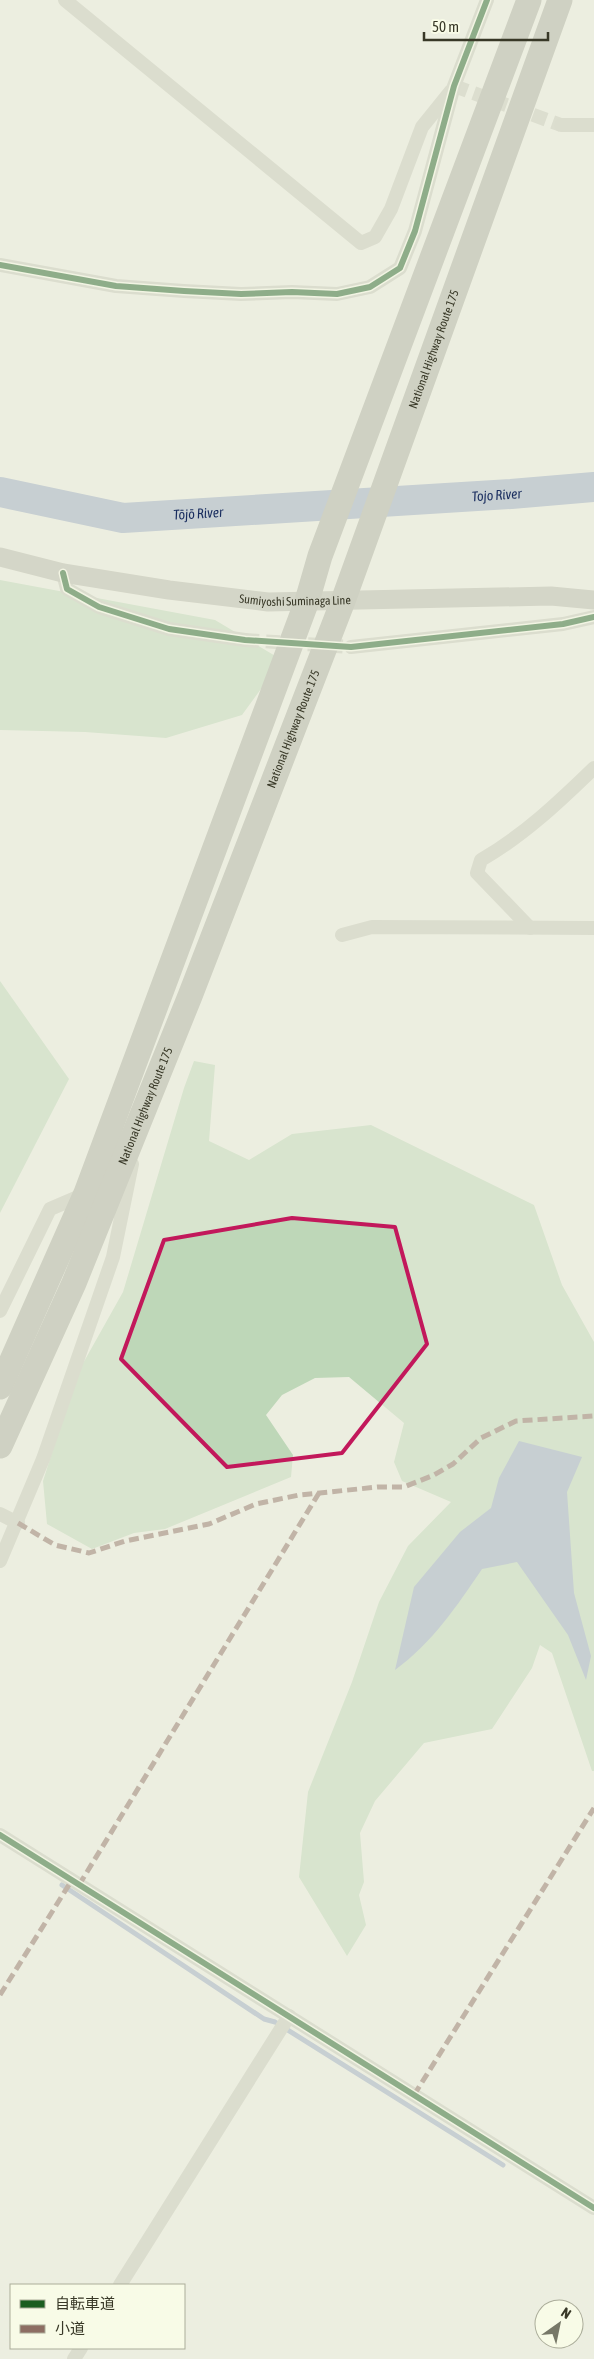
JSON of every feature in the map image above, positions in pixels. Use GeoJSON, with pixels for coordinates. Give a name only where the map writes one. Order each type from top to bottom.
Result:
{"type":"FeatureCollection","features":[{"type":"Feature","properties":{"kind":"highway","name":"National Highway Route 175"},"geometry":{"type":"LineString","coordinates":[[0,1387],[86,1193],[307,601],[320,556],[426,270],[529,0]]}},
{"type":"Feature","properties":{"kind":"highway","name":"National Highway Route 175"},"geometry":{"type":"LineString","coordinates":[[0,1446],[74,1283],[190,996],[343,600],[560,0]]}},
{"type":"Feature","properties":{"kind":"main road","name":"Sumiyoshi Suminaga Line"},"geometry":{"type":"LineString","coordinates":[[0,557],[63,573],[169,590],[268,602],[551,596],[594,600]]}},
{"type":"Feature","properties":{"kind":"street"},"geometry":{"type":"LineString","coordinates":[[66,0],[361,243],[375,237],[391,209],[422,127],[454,86]]}},
{"type":"Feature","properties":{"kind":"street"},"geometry":{"type":"LineString","coordinates":[[0,265],[116,286],[184,291],[241,294],[292,292],[337,294],[370,287],[400,268],[415,230],[454,86],[487,0]]}},
{"type":"Feature","properties":{"kind":"street"},"geometry":{"type":"LineString","coordinates":[[561,125],[594,125]]}},
{"type":"Feature","properties":{"kind":"street"},"geometry":{"type":"LineString","coordinates":[[63,573],[67,589],[98,607],[169,629],[245,640]]}},
{"type":"Feature","properties":{"kind":"street"},"geometry":{"type":"LineString","coordinates":[[352,647],[563,624],[594,616]]}},
{"type":"Feature","properties":{"kind":"street"},"geometry":{"type":"LineString","coordinates":[[530,928],[477,873],[481,860],[504,846],[554,807],[594,768]]}},
{"type":"Feature","properties":{"kind":"street"},"geometry":{"type":"LineString","coordinates":[[342,935],[372,927],[594,928]]}},
{"type":"Feature","properties":{"kind":"street"},"geometry":{"type":"LineString","coordinates":[[0,1561],[18,1523],[43,1459],[113,1258],[143,1109]]}},
{"type":"Feature","properties":{"kind":"street"},"geometry":{"type":"LineString","coordinates":[[0,1311],[50,1209],[86,1193]]}},
{"type":"Feature","properties":{"kind":"street"},"geometry":{"type":"LineString","coordinates":[[2,1515],[18,1523]]}},
{"type":"Feature","properties":{"kind":"street"},"geometry":{"type":"LineString","coordinates":[[0,1835],[594,2208]]}},
{"type":"Feature","properties":{"kind":"street"},"geometry":{"type":"LineString","coordinates":[[121,2284],[289,2016]]}},
{"type":"Feature","properties":{"kind":"highlighted area"},"geometry":{"type":"Polygon","coordinates":[[[292,1218],[395,1227],[427,1344],[342,1453],[227,1467],[121,1359],[164,1240],[292,1218]]]}},
{"type":"Feature","properties":{"kind":"green space"},"geometry":{"type":"Polygon","coordinates":[[[0,580],[215,620],[282,660],[242,715],[166,738],[85,732],[0,730],[0,580]]]}},
{"type":"Feature","properties":{"kind":"green space"},"geometry":{"type":"Polygon","coordinates":[[[0,981],[69,1079],[0,1213],[0,981]]]}},
{"type":"Feature","properties":{"kind":"green space"},"geometry":{"type":"Polygon","coordinates":[[[194,1061],[215,1065],[209,1141],[249,1160],[292,1134],[371,1125],[534,1205],[562,1285],[594,1342],[594,1771],[592,1771],[552,1653],[540,1645],[532,1668],[492,1729],[424,1743],[375,1801],[360,1833],[364,1882],[359,1895],[366,1925],[347,1956],[299,1877],[308,1792],[352,1682],[379,1602],[408,1546],[451,1502],[402,1481],[394,1462],[404,1423],[349,1377],[315,1378],[282,1395],[266,1415],[293,1455],[291,1477],[165,1529],[134,1533],[92,1549],[47,1524],[43,1481],[77,1374],[123,1292],[184,1088],[194,1061]]]}},
{"type":"Feature","properties":{"kind":"water"},"geometry":{"type":"Polygon","coordinates":[[[519,1441],[582,1457],[567,1492],[574,1593],[591,1656],[586,1680],[568,1635],[517,1562],[482,1569],[432,1636],[395,1670],[414,1587],[460,1532],[491,1508],[499,1478],[519,1441]]]}},
{"type":"Feature","properties":{"kind":"waterway","name":"Tōjō River"},"geometry":{"type":"LineString","coordinates":[[0,492],[123,518],[511,494],[594,487]]}},
{"type":"Feature","properties":{"kind":"waterway"},"geometry":{"type":"LineString","coordinates":[[62,1885],[264,2019],[275,2022],[503,2165]]}},
{"type":"Feature","properties":{"kind":"tunnel"},"geometry":{"type":"LineString","coordinates":[[454,86],[561,125]]}},
{"type":"Feature","properties":{"kind":"tunnel"},"geometry":{"type":"LineString","coordinates":[[245,640],[351,647]]}},
{"type":"Feature","properties":{"kind":"marked path"},"geometry":{"type":"LineString","coordinates":[[18,1523],[55,1545],[89,1553],[125,1541],[209,1524],[256,1504],[299,1495],[378,1487],[404,1487],[434,1475],[453,1464],[481,1438],[516,1421],[594,1416]]}},
{"type":"Feature","properties":{"kind":"marked path"},"geometry":{"type":"LineString","coordinates":[[79,1885],[319,1493]]}},
{"type":"Feature","properties":{"kind":"marked path"},"geometry":{"type":"LineString","coordinates":[[414,2095],[594,1808]]}},
{"type":"Feature","properties":{"kind":"marked path"},"geometry":{"type":"LineString","coordinates":[[0,1995],[72,1880]]}},
{"type":"Feature","properties":{"kind":"cycle path"},"geometry":{"type":"LineString","coordinates":[[0,265],[116,286],[184,291],[241,294],[292,292],[337,294],[370,287],[400,268],[415,231],[454,86],[487,0]]}},
{"type":"Feature","properties":{"kind":"cycle path"},"geometry":{"type":"LineString","coordinates":[[63,573],[67,589],[99,607],[169,629],[245,640],[351,647],[563,624],[594,617]]}},
{"type":"Feature","properties":{"kind":"cycle path"},"geometry":{"type":"LineString","coordinates":[[0,1835],[594,2208]]}},
{"type":"Feature","properties":{"kind":"water label","name":"Tojo River"},"geometry":{"type":"Point","coordinates":[496,494]}}]}
